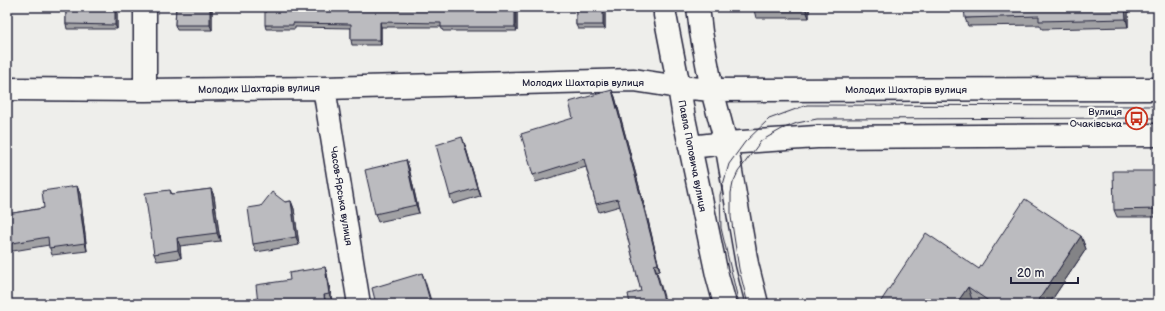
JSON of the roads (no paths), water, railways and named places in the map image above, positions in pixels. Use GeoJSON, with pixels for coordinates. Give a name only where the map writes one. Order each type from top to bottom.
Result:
{"type":"FeatureCollection","features":[{"type":"Feature","properties":{"kind":"main road"},"geometry":{"type":"LineString","coordinates":[[145,7],[145,90]]}},
{"type":"Feature","properties":{"kind":"main road","name":"Павла Поповича вулиця"},"geometry":{"type":"LineString","coordinates":[[665,7],[665,15],[690,148],[717,275],[725,304]]}},
{"type":"Feature","properties":{"kind":"main road"},"geometry":{"type":"LineString","coordinates":[[698,7],[712,90],[726,142],[747,264],[757,304]]}},
{"type":"Feature","properties":{"kind":"main road","name":"Молодих Шахтарів вулиця"},"geometry":{"type":"LineString","coordinates":[[7,89],[145,90],[324,88],[634,80],[679,87],[712,90],[1158,89]]}},
{"type":"Feature","properties":{"kind":"main road","name":"Часов-Ярська вулиця"},"geometry":{"type":"LineString","coordinates":[[324,88],[359,304]]}},
{"type":"Feature","properties":{"kind":"main road"},"geometry":{"type":"LineString","coordinates":[[690,148],[726,142],[817,137],[1158,135]]}},
{"type":"Feature","properties":{"kind":"tram line"},"geometry":{"type":"LineString","coordinates":[[739,304],[721,228],[720,195],[729,164],[745,142],[769,119],[807,105],[1158,106]]}},
{"type":"Feature","properties":{"kind":"tram line"},"geometry":{"type":"LineString","coordinates":[[748,304],[739,269],[731,217],[731,193],[733,183],[738,172],[761,141],[782,129],[797,123],[817,119],[1158,118]]}},
{"type":"Feature","properties":{"kind":"place","name":"Вулиця Очаківська"},"geometry":{"type":"Point","coordinates":[1137,118]}}]}
